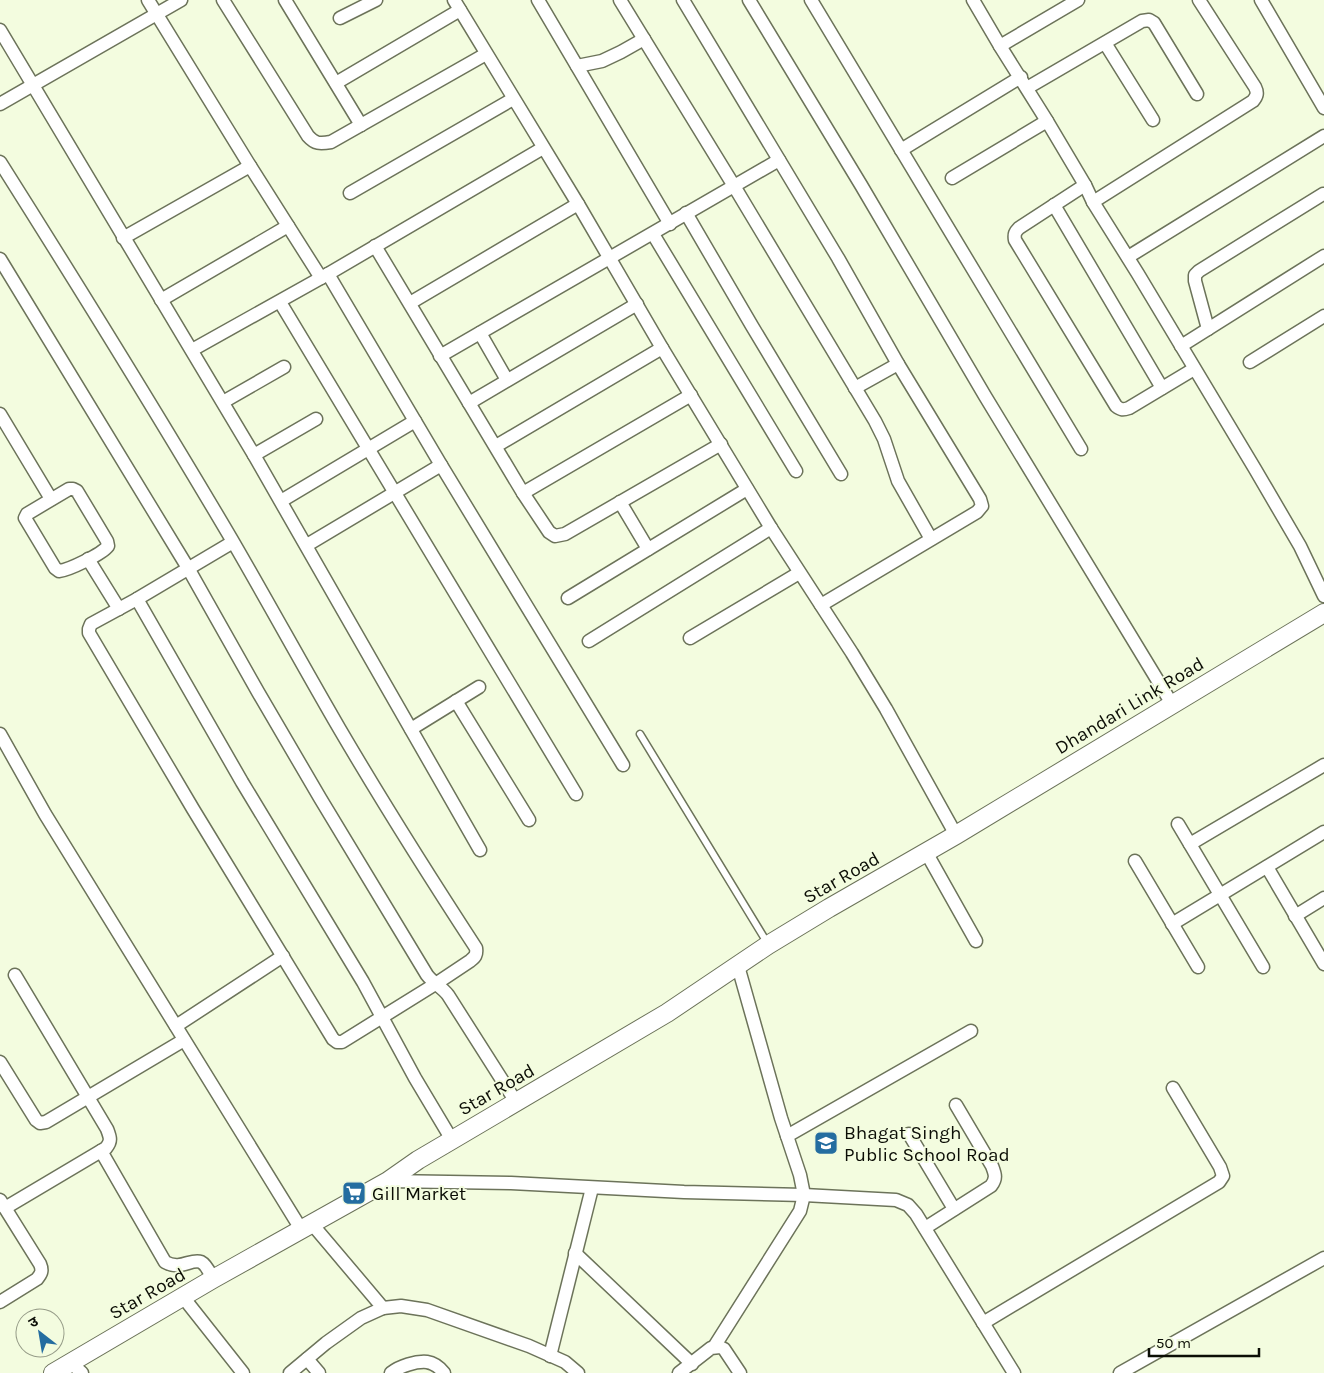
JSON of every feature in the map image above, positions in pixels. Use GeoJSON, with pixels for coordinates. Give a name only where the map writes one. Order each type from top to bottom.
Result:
{"type":"FeatureCollection","features":[{"type":"Feature","properties":{"kind":"street"},"geometry":{"type":"LineString","coordinates":[[148,0],[288,226],[324,276],[415,421],[623,765]]}},
{"type":"Feature","properties":{"kind":"street"},"geometry":{"type":"LineString","coordinates":[[0,104],[181,0]]}},
{"type":"Feature","properties":{"kind":"street"},"geometry":{"type":"LineString","coordinates":[[223,0],[308,136],[313,142],[320,144],[330,142],[486,54]]}},
{"type":"Feature","properties":{"kind":"street"},"geometry":{"type":"LineString","coordinates":[[285,0],[361,125]]}},
{"type":"Feature","properties":{"kind":"street"},"geometry":{"type":"LineString","coordinates":[[340,18],[376,0]]}},
{"type":"Feature","properties":{"kind":"street"},"geometry":{"type":"LineString","coordinates":[[538,0],[670,224]]}},
{"type":"Feature","properties":{"kind":"street"},"geometry":{"type":"LineString","coordinates":[[620,0],[875,421],[884,439],[898,482],[931,539]]}},
{"type":"Feature","properties":{"kind":"street"},"geometry":{"type":"LineString","coordinates":[[683,0],[980,499],[982,506],[977,512],[821,605]]}},
{"type":"Feature","properties":{"kind":"street"},"geometry":{"type":"LineString","coordinates":[[749,0],[861,185],[980,388],[1172,704]]}},
{"type":"Feature","properties":{"kind":"street"},"geometry":{"type":"LineString","coordinates":[[811,0],[1081,449]]}},
{"type":"Feature","properties":{"kind":"street"},"geometry":{"type":"LineString","coordinates":[[973,0],[1048,121],[1093,202],[1255,469],[1300,546],[1324,596]]}},
{"type":"Feature","properties":{"kind":"street"},"geometry":{"type":"LineString","coordinates":[[1000,46],[1078,0]]}},
{"type":"Feature","properties":{"kind":"street"},"geometry":{"type":"LineString","coordinates":[[1093,202],[1254,101],[1257,97],[1255,87],[1200,0]]}},
{"type":"Feature","properties":{"kind":"street"},"geometry":{"type":"LineString","coordinates":[[1261,0],[1324,108]]}},
{"type":"Feature","properties":{"kind":"street"},"geometry":{"type":"LineString","coordinates":[[336,83],[457,5],[578,204],[770,528],[886,709],[956,835]]}},
{"type":"Feature","properties":{"kind":"street"},"geometry":{"type":"LineString","coordinates":[[901,150],[1024,83],[1105,43],[1142,21],[1149,20],[1154,23],[1197,94]]}},
{"type":"Feature","properties":{"kind":"street"},"geometry":{"type":"LineString","coordinates":[[0,30],[307,545],[480,850]]}},
{"type":"Feature","properties":{"kind":"street"},"geometry":{"type":"LineString","coordinates":[[578,66],[602,61],[644,40]]}},
{"type":"Feature","properties":{"kind":"street"},"geometry":{"type":"LineString","coordinates":[[1105,43],[1154,120]]}},
{"type":"Feature","properties":{"kind":"street"},"geometry":{"type":"LineString","coordinates":[[350,193],[513,99]]}},
{"type":"Feature","properties":{"kind":"street"},"geometry":{"type":"LineString","coordinates":[[952,178],[1048,121]]}},
{"type":"Feature","properties":{"kind":"street"},"geometry":{"type":"LineString","coordinates":[[1128,257],[1324,136]]}},
{"type":"Feature","properties":{"kind":"street"},"geometry":{"type":"LineString","coordinates":[[192,350],[280,302],[543,148]]}},
{"type":"Feature","properties":{"kind":"street"},"geometry":{"type":"LineString","coordinates":[[440,356],[779,160]]}},
{"type":"Feature","properties":{"kind":"street"},"geometry":{"type":"LineString","coordinates":[[0,162],[78,286],[233,542],[386,806],[476,948],[477,954],[474,958],[342,1042],[337,1042],[333,1039],[193,809],[89,633],[92,624],[233,542]]}},
{"type":"Feature","properties":{"kind":"street"},"geometry":{"type":"LineString","coordinates":[[123,238],[250,166]]}},
{"type":"Feature","properties":{"kind":"street"},"geometry":{"type":"LineString","coordinates":[[1085,185],[1016,231],[1014,235],[1015,240],[1116,406],[1120,409],[1129,408],[1194,368]]}},
{"type":"Feature","properties":{"kind":"street"},"geometry":{"type":"LineString","coordinates":[[1208,329],[1195,281],[1199,270],[1323,194]]}},
{"type":"Feature","properties":{"kind":"street"},"geometry":{"type":"LineString","coordinates":[[410,303],[578,204]]}},
{"type":"Feature","properties":{"kind":"street"},"geometry":{"type":"LineString","coordinates":[[1054,205],[1162,388]]}},
{"type":"Feature","properties":{"kind":"street"},"geometry":{"type":"LineString","coordinates":[[686,213],[841,474]]}},
{"type":"Feature","properties":{"kind":"street"},"geometry":{"type":"LineString","coordinates":[[160,300],[288,226]]}},
{"type":"Feature","properties":{"kind":"street"},"geometry":{"type":"LineString","coordinates":[[653,234],[796,471]]}},
{"type":"Feature","properties":{"kind":"street"},"geometry":{"type":"LineString","coordinates":[[375,246],[523,493],[549,532],[555,536],[564,534],[721,444]]}},
{"type":"Feature","properties":{"kind":"street"},"geometry":{"type":"LineString","coordinates":[[1181,346],[1324,256]]}},
{"type":"Feature","properties":{"kind":"street"},"geometry":{"type":"LineString","coordinates":[[0,259],[188,568],[258,692],[427,975],[448,995],[516,1102]]}},
{"type":"Feature","properties":{"kind":"street"},"geometry":{"type":"LineString","coordinates":[[280,302],[576,794]]}},
{"type":"Feature","properties":{"kind":"street"},"geometry":{"type":"LineString","coordinates":[[468,402],[637,304]]}},
{"type":"Feature","properties":{"kind":"street"},"geometry":{"type":"LineString","coordinates":[[1250,362],[1324,316]]}},
{"type":"Feature","properties":{"kind":"street"},"geometry":{"type":"LineString","coordinates":[[480,333],[507,380]]}},
{"type":"Feature","properties":{"kind":"street"},"geometry":{"type":"LineString","coordinates":[[496,446],[662,348]]}},
{"type":"Feature","properties":{"kind":"street"},"geometry":{"type":"LineString","coordinates":[[855,388],[898,364]]}},
{"type":"Feature","properties":{"kind":"street"},"geometry":{"type":"LineString","coordinates":[[223,402],[284,367]]}},
{"type":"Feature","properties":{"kind":"street"},"geometry":{"type":"LineString","coordinates":[[523,493],[691,395]]}},
{"type":"Feature","properties":{"kind":"street"},"geometry":{"type":"LineString","coordinates":[[0,414],[51,499]]}},
{"type":"Feature","properties":{"kind":"street"},"geometry":{"type":"LineString","coordinates":[[254,455],[316,419]]}},
{"type":"Feature","properties":{"kind":"street"},"geometry":{"type":"LineString","coordinates":[[281,501],[415,421]]}},
{"type":"Feature","properties":{"kind":"street"},"geometry":{"type":"LineString","coordinates":[[307,545],[441,465]]}},
{"type":"Feature","properties":{"kind":"street"},"geometry":{"type":"LineString","coordinates":[[69,489],[77,491],[107,541],[108,546],[88,559],[58,571],[25,518],[27,514],[51,499],[69,489]]}},
{"type":"Feature","properties":{"kind":"street"},"geometry":{"type":"LineString","coordinates":[[568,598],[748,489]]}},
{"type":"Feature","properties":{"kind":"street"},"geometry":{"type":"LineString","coordinates":[[620,502],[648,549]]}},
{"type":"Feature","properties":{"kind":"street"},"geometry":{"type":"LineString","coordinates":[[589,641],[770,528]]}},
{"type":"Feature","properties":{"kind":"street"},"geometry":{"type":"LineString","coordinates":[[88,559],[119,609]]}},
{"type":"Feature","properties":{"kind":"street"},"geometry":{"type":"LineString","coordinates":[[690,638],[800,573]]}},
{"type":"Feature","properties":{"kind":"street"},"geometry":{"type":"LineString","coordinates":[[137,599],[242,782],[363,982],[381,1018],[452,1140]]}},
{"type":"Feature","properties":{"kind":"street","name":"Dhandari Link Road"},"geometry":{"type":"LineString","coordinates":[[956,835],[1324,613]]}},
{"type":"Feature","properties":{"kind":"street"},"geometry":{"type":"LineString","coordinates":[[410,729],[479,687]]}},
{"type":"Feature","properties":{"kind":"street"},"geometry":{"type":"LineString","coordinates":[[456,701],[529,820]]}},
{"type":"Feature","properties":{"kind":"street"},"geometry":{"type":"LineString","coordinates":[[0,734],[45,814],[184,1040],[307,1226],[383,1308]]}},
{"type":"Feature","properties":{"kind":"street"},"geometry":{"type":"LineString","coordinates":[[1190,844],[1324,765]]}},
{"type":"Feature","properties":{"kind":"street"},"geometry":{"type":"LineString","coordinates":[[1178,824],[1263,967]]}},
{"type":"Feature","properties":{"kind":"street"},"geometry":{"type":"LineString","coordinates":[[1172,924],[1324,832]]}},
{"type":"Feature","properties":{"kind":"street","name":"Star Road"},"geometry":{"type":"LineString","coordinates":[[53,1373],[76,1368],[183,1296],[388,1181],[418,1160],[667,1013],[768,945],[956,835]]}},
{"type":"Feature","properties":{"kind":"street"},"geometry":{"type":"LineString","coordinates":[[926,852],[976,941]]}},
{"type":"Feature","properties":{"kind":"street"},"geometry":{"type":"LineString","coordinates":[[1135,861],[1198,967]]}},
{"type":"Feature","properties":{"kind":"street"},"geometry":{"type":"LineString","coordinates":[[1267,868],[1324,963]]}},
{"type":"Feature","properties":{"kind":"street"},"geometry":{"type":"LineString","coordinates":[[1295,916],[1324,898]]}},
{"type":"Feature","properties":{"kind":"street"},"geometry":{"type":"LineString","coordinates":[[176,1026],[283,956]]}},
{"type":"Feature","properties":{"kind":"street"},"geometry":{"type":"LineString","coordinates":[[714,1347],[800,1211],[804,1194],[738,966]]}},
{"type":"Feature","properties":{"kind":"street"},"geometry":{"type":"LineString","coordinates":[[0,1302],[37,1279],[41,1274],[42,1268],[3,1204],[101,1150],[110,1143],[107,1130],[15,975]]}},
{"type":"Feature","properties":{"kind":"street"},"geometry":{"type":"LineString","coordinates":[[787,1136],[971,1031]]}},
{"type":"Feature","properties":{"kind":"street"},"geometry":{"type":"LineString","coordinates":[[0,1062],[36,1120],[40,1123],[46,1122],[184,1040]]}},
{"type":"Feature","properties":{"kind":"street"},"geometry":{"type":"LineString","coordinates":[[983,1323],[1219,1182],[1223,1176],[1220,1167],[1173,1088]]}},
{"type":"Feature","properties":{"kind":"street"},"geometry":{"type":"LineString","coordinates":[[925,1228],[991,1186],[995,1180],[992,1166],[956,1105]]}},
{"type":"Feature","properties":{"kind":"street"},"geometry":{"type":"LineString","coordinates":[[910,1134],[954,1209]]}},
{"type":"Feature","properties":{"kind":"street"},"geometry":{"type":"LineString","coordinates":[[101,1150],[165,1262],[181,1266],[202,1262],[213,1279]]}},
{"type":"Feature","properties":{"kind":"street"},"geometry":{"type":"LineString","coordinates":[[388,1181],[511,1183],[684,1192],[804,1194],[896,1200],[908,1205],[916,1214],[1014,1373]]}},
{"type":"Feature","properties":{"kind":"street"},"geometry":{"type":"LineString","coordinates":[[550,1356],[592,1188]]}},
{"type":"Feature","properties":{"kind":"street"},"geometry":{"type":"LineString","coordinates":[[575,1253],[692,1364]]}},
{"type":"Feature","properties":{"kind":"street"},"geometry":{"type":"LineString","coordinates":[[1120,1373],[1324,1258]]}},
{"type":"Feature","properties":{"kind":"street"},"geometry":{"type":"LineString","coordinates":[[183,1296],[243,1373]]}},
{"type":"Feature","properties":{"kind":"street"},"geometry":{"type":"LineString","coordinates":[[290,1373],[326,1343],[361,1318],[383,1308],[401,1306],[427,1310],[529,1346],[566,1362],[578,1373]]}},
{"type":"Feature","properties":{"kind":"street"},"geometry":{"type":"LineString","coordinates":[[679,1373],[711,1348],[720,1347],[724,1349],[740,1373]]}},
{"type":"Feature","properties":{"kind":"street"},"geometry":{"type":"LineString","coordinates":[[307,1358],[320,1373]]}},
{"type":"Feature","properties":{"kind":"street"},"geometry":{"type":"LineString","coordinates":[[391,1373],[411,1364],[428,1362],[440,1367],[444,1373]]}},
{"type":"Feature","properties":{"kind":"lane"},"geometry":{"type":"LineString","coordinates":[[640,734],[768,945]]}},
{"type":"Feature","properties":{"kind":"place","name":"Bhagat Singh Public School Road"},"geometry":{"type":"Point","coordinates":[826,1143]}},
{"type":"Feature","properties":{"kind":"place","name":"Gill Market"},"geometry":{"type":"Point","coordinates":[354,1193]}}]}
